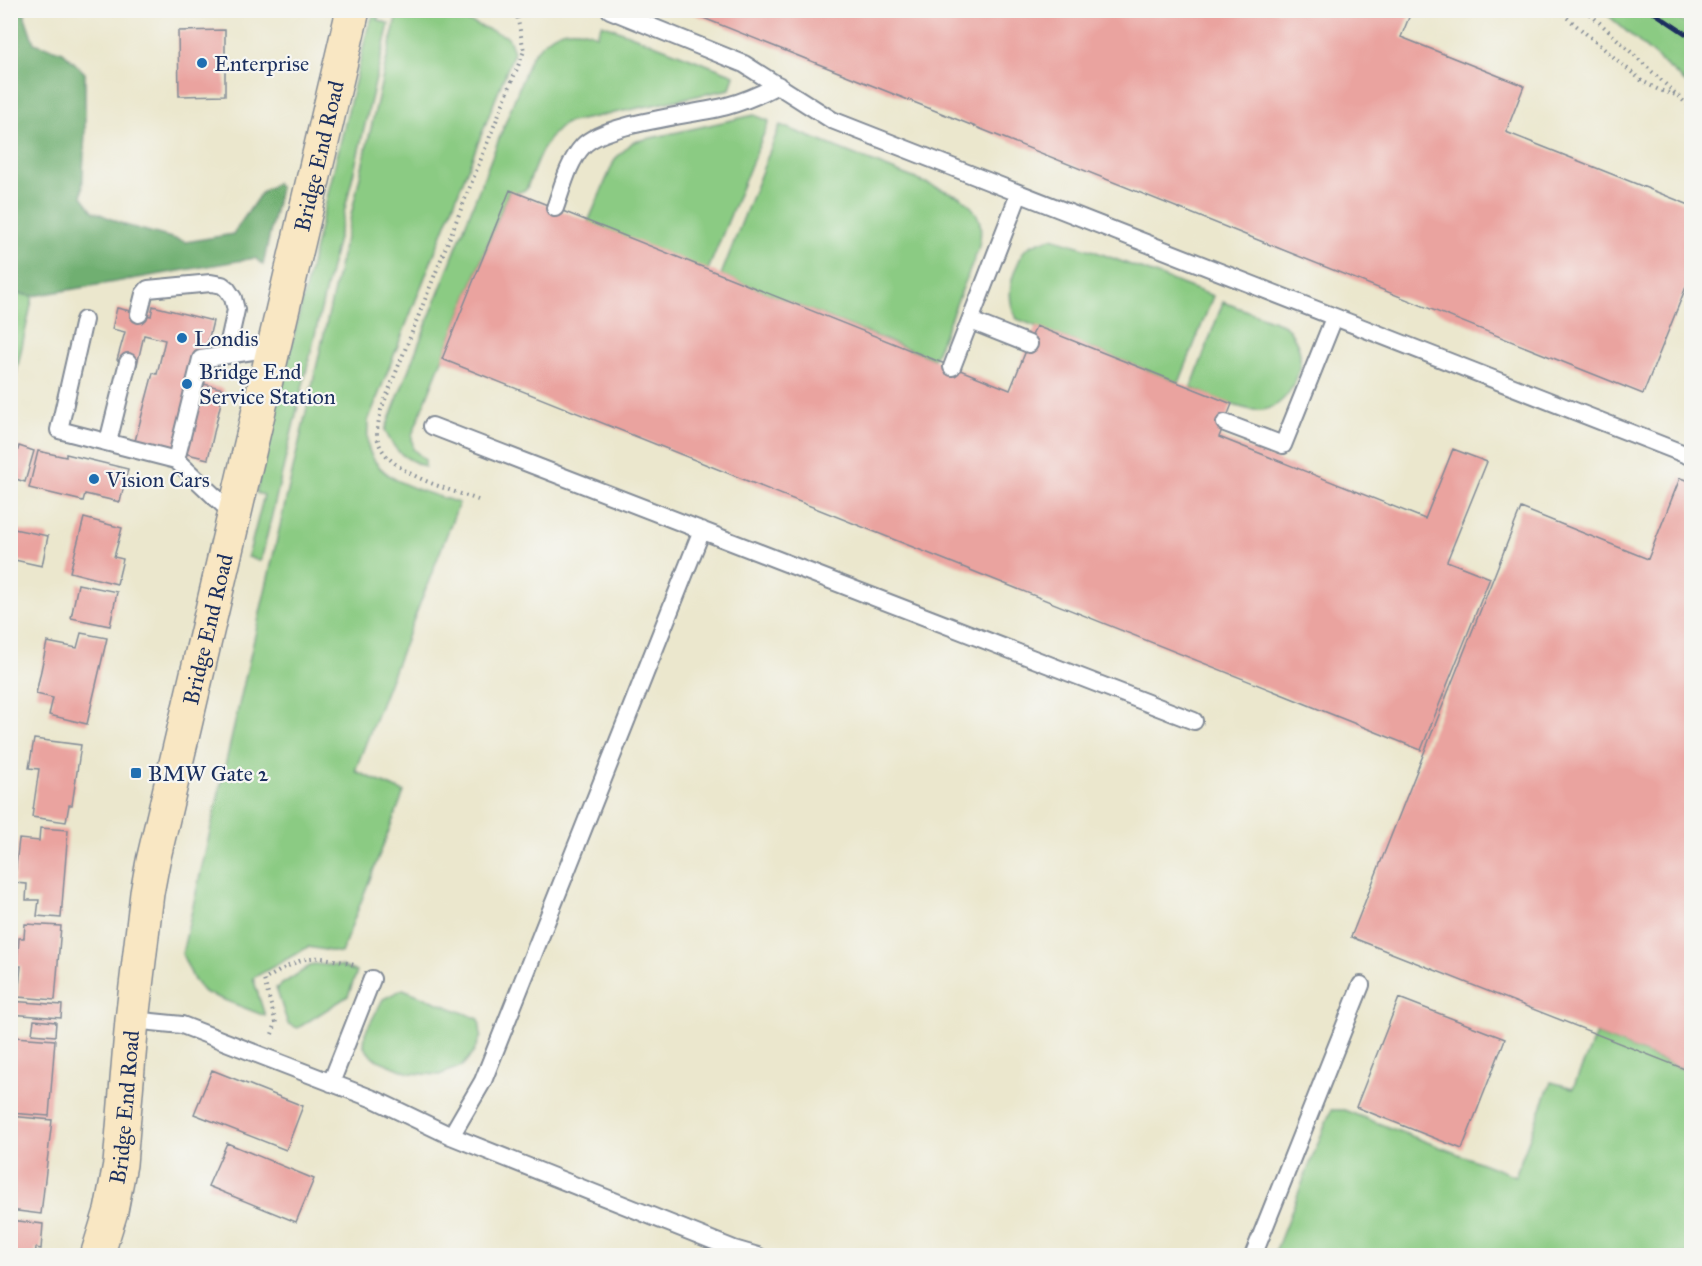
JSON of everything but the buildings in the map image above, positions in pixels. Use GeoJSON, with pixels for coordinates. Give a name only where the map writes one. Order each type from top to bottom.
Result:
{"type":"FeatureCollection","features":[{"type":"Feature","properties":{"kind":"main road","name":"Bridge End Road"},"geometry":{"type":"LineString","coordinates":[[98,1256],[111,1211],[120,1164],[132,1020],[151,869],[353,10]]}},
{"type":"Feature","properties":{"kind":"lane"},"geometry":{"type":"LineString","coordinates":[[610,10],[744,64],[832,120],[1692,457]]}},
{"type":"Feature","properties":{"kind":"lane"},"geometry":{"type":"LineString","coordinates":[[555,208],[572,162],[583,145],[607,131],[725,106],[752,98],[778,85]]}},
{"type":"Feature","properties":{"kind":"lane"},"geometry":{"type":"LineString","coordinates":[[952,367],[1019,194]]}},
{"type":"Feature","properties":{"kind":"lane"},"geometry":{"type":"LineString","coordinates":[[139,314],[144,294],[148,289],[211,282],[222,285],[233,298],[236,310],[226,355]]}},
{"type":"Feature","properties":{"kind":"lane"},"geometry":{"type":"LineString","coordinates":[[1225,423],[1283,445],[1334,318]]}},
{"type":"Feature","properties":{"kind":"lane"},"geometry":{"type":"LineString","coordinates":[[84,320],[59,430],[176,460],[233,514]]}},
{"type":"Feature","properties":{"kind":"lane"},"geometry":{"type":"LineString","coordinates":[[971,321],[1029,344]]}},
{"type":"Feature","properties":{"kind":"lane"},"geometry":{"type":"LineString","coordinates":[[176,460],[201,359],[273,348]]}},
{"type":"Feature","properties":{"kind":"lane"},"geometry":{"type":"LineString","coordinates":[[108,442],[128,362]]}},
{"type":"Feature","properties":{"kind":"lane"},"geometry":{"type":"LineString","coordinates":[[432,426],[1194,721]]}},
{"type":"Feature","properties":{"kind":"lane"},"geometry":{"type":"LineString","coordinates":[[451,1136],[483,1081],[702,530]]}},
{"type":"Feature","properties":{"kind":"lane"},"geometry":{"type":"LineString","coordinates":[[331,1083],[368,973]]}},
{"type":"Feature","properties":{"kind":"lane"},"geometry":{"type":"LineString","coordinates":[[1253,1256],[1361,985]]}},
{"type":"Feature","properties":{"kind":"lane"},"geometry":{"type":"LineString","coordinates":[[132,1020],[182,1025],[376,1100],[451,1136],[734,1249],[758,1256]]}},
{"type":"Feature","properties":{"kind":"path"},"geometry":{"type":"LineString","coordinates":[[478,500],[405,472],[385,455],[377,435],[381,410],[524,51],[516,10]]}},
{"type":"Feature","properties":{"kind":"path"},"geometry":{"type":"LineString","coordinates":[[1558,10],[1642,81],[1659,90],[1676,95]]}},
{"type":"Feature","properties":{"kind":"path"},"geometry":{"type":"LineString","coordinates":[[1586,10],[1692,109]]}},
{"type":"Feature","properties":{"kind":"path"},"geometry":{"type":"LineString","coordinates":[[262,1056],[276,1023],[264,980],[300,959],[324,956],[368,973]]}},
{"type":"Feature","properties":{"kind":"green space"},"geometry":{"type":"Polygon","coordinates":[[[398,10],[442,11],[508,37],[514,52],[368,421],[368,445],[381,469],[405,484],[459,503],[355,771],[404,792],[341,953],[308,947],[253,978],[265,1016],[204,992],[194,980],[182,954],[398,10]]]}},
{"type":"Feature","properties":{"kind":"green space"},"geometry":{"type":"Polygon","coordinates":[[[10,11],[25,11],[34,43],[63,52],[85,73],[82,196],[93,211],[125,225],[186,242],[233,234],[261,193],[276,183],[280,188],[263,265],[255,258],[33,296],[11,292],[10,11]]]}},
{"type":"Feature","properties":{"kind":"green space"},"geometry":{"type":"Polygon","coordinates":[[[375,11],[380,13],[377,19],[389,24],[261,561],[248,557],[264,495],[256,493],[368,28],[375,11]]]}},
{"type":"Feature","properties":{"kind":"green space"},"geometry":{"type":"Polygon","coordinates":[[[1603,11],[1666,11],[1691,27],[1691,87],[1603,11]]]}},
{"type":"Feature","properties":{"kind":"green space"},"geometry":{"type":"Polygon","coordinates":[[[602,24],[734,75],[730,89],[566,123],[551,137],[541,153],[526,190],[516,193],[509,191],[412,435],[413,449],[425,460],[425,467],[400,453],[385,430],[531,57],[545,41],[560,32],[576,30],[597,35],[602,24]]]}},
{"type":"Feature","properties":{"kind":"green space"},"geometry":{"type":"Polygon","coordinates":[[[754,115],[769,121],[708,270],[588,222],[615,159],[633,142],[754,115]]]}},
{"type":"Feature","properties":{"kind":"green space"},"geometry":{"type":"Polygon","coordinates":[[[780,125],[961,197],[977,214],[981,226],[978,250],[934,359],[721,275],[780,125]]]}},
{"type":"Feature","properties":{"kind":"green space"},"geometry":{"type":"Polygon","coordinates":[[[1052,238],[1091,250],[1213,296],[1179,383],[1017,319],[1010,298],[1011,283],[1016,268],[1026,249],[1052,238]]]}},
{"type":"Feature","properties":{"kind":"green space"},"geometry":{"type":"Polygon","coordinates":[[[11,292],[33,296],[14,383],[11,427],[11,292]]]}},
{"type":"Feature","properties":{"kind":"green space"},"geometry":{"type":"Polygon","coordinates":[[[1223,302],[1285,325],[1297,342],[1300,358],[1297,378],[1286,395],[1271,407],[1262,410],[1245,408],[1191,388],[1223,302]]]}},
{"type":"Feature","properties":{"kind":"green space"},"geometry":{"type":"Polygon","coordinates":[[[313,964],[341,966],[357,972],[348,996],[298,1028],[288,1024],[276,988],[313,964]]]}},
{"type":"Feature","properties":{"kind":"green space"},"geometry":{"type":"Polygon","coordinates":[[[403,989],[479,1019],[481,1036],[473,1053],[462,1066],[439,1075],[409,1073],[373,1058],[364,1047],[365,1033],[383,999],[403,989]]]}},
{"type":"Feature","properties":{"kind":"green space"},"geometry":{"type":"Polygon","coordinates":[[[1596,1034],[1691,1072],[1691,1255],[1274,1255],[1331,1110],[1344,1110],[1515,1176],[1551,1082],[1573,1088],[1596,1034]]]}},
{"type":"Feature","properties":{"kind":"railway"},"geometry":{"type":"LineString","coordinates":[[1650,10],[1692,38]]}},
{"type":"Feature","properties":{"kind":"place","name":"Enterprise"},"geometry":{"type":"Point","coordinates":[202,63]}},
{"type":"Feature","properties":{"kind":"place","name":"Londis"},"geometry":{"type":"Point","coordinates":[182,338]}},
{"type":"Feature","properties":{"kind":"place","name":"Bridge End Service Station"},"geometry":{"type":"Point","coordinates":[187,384]}},
{"type":"Feature","properties":{"kind":"place","name":"Vision Cars"},"geometry":{"type":"Point","coordinates":[94,479]}},
{"type":"Feature","properties":{"kind":"place","name":"BMW Gate 2"},"geometry":{"type":"Point","coordinates":[136,773]}}]}
